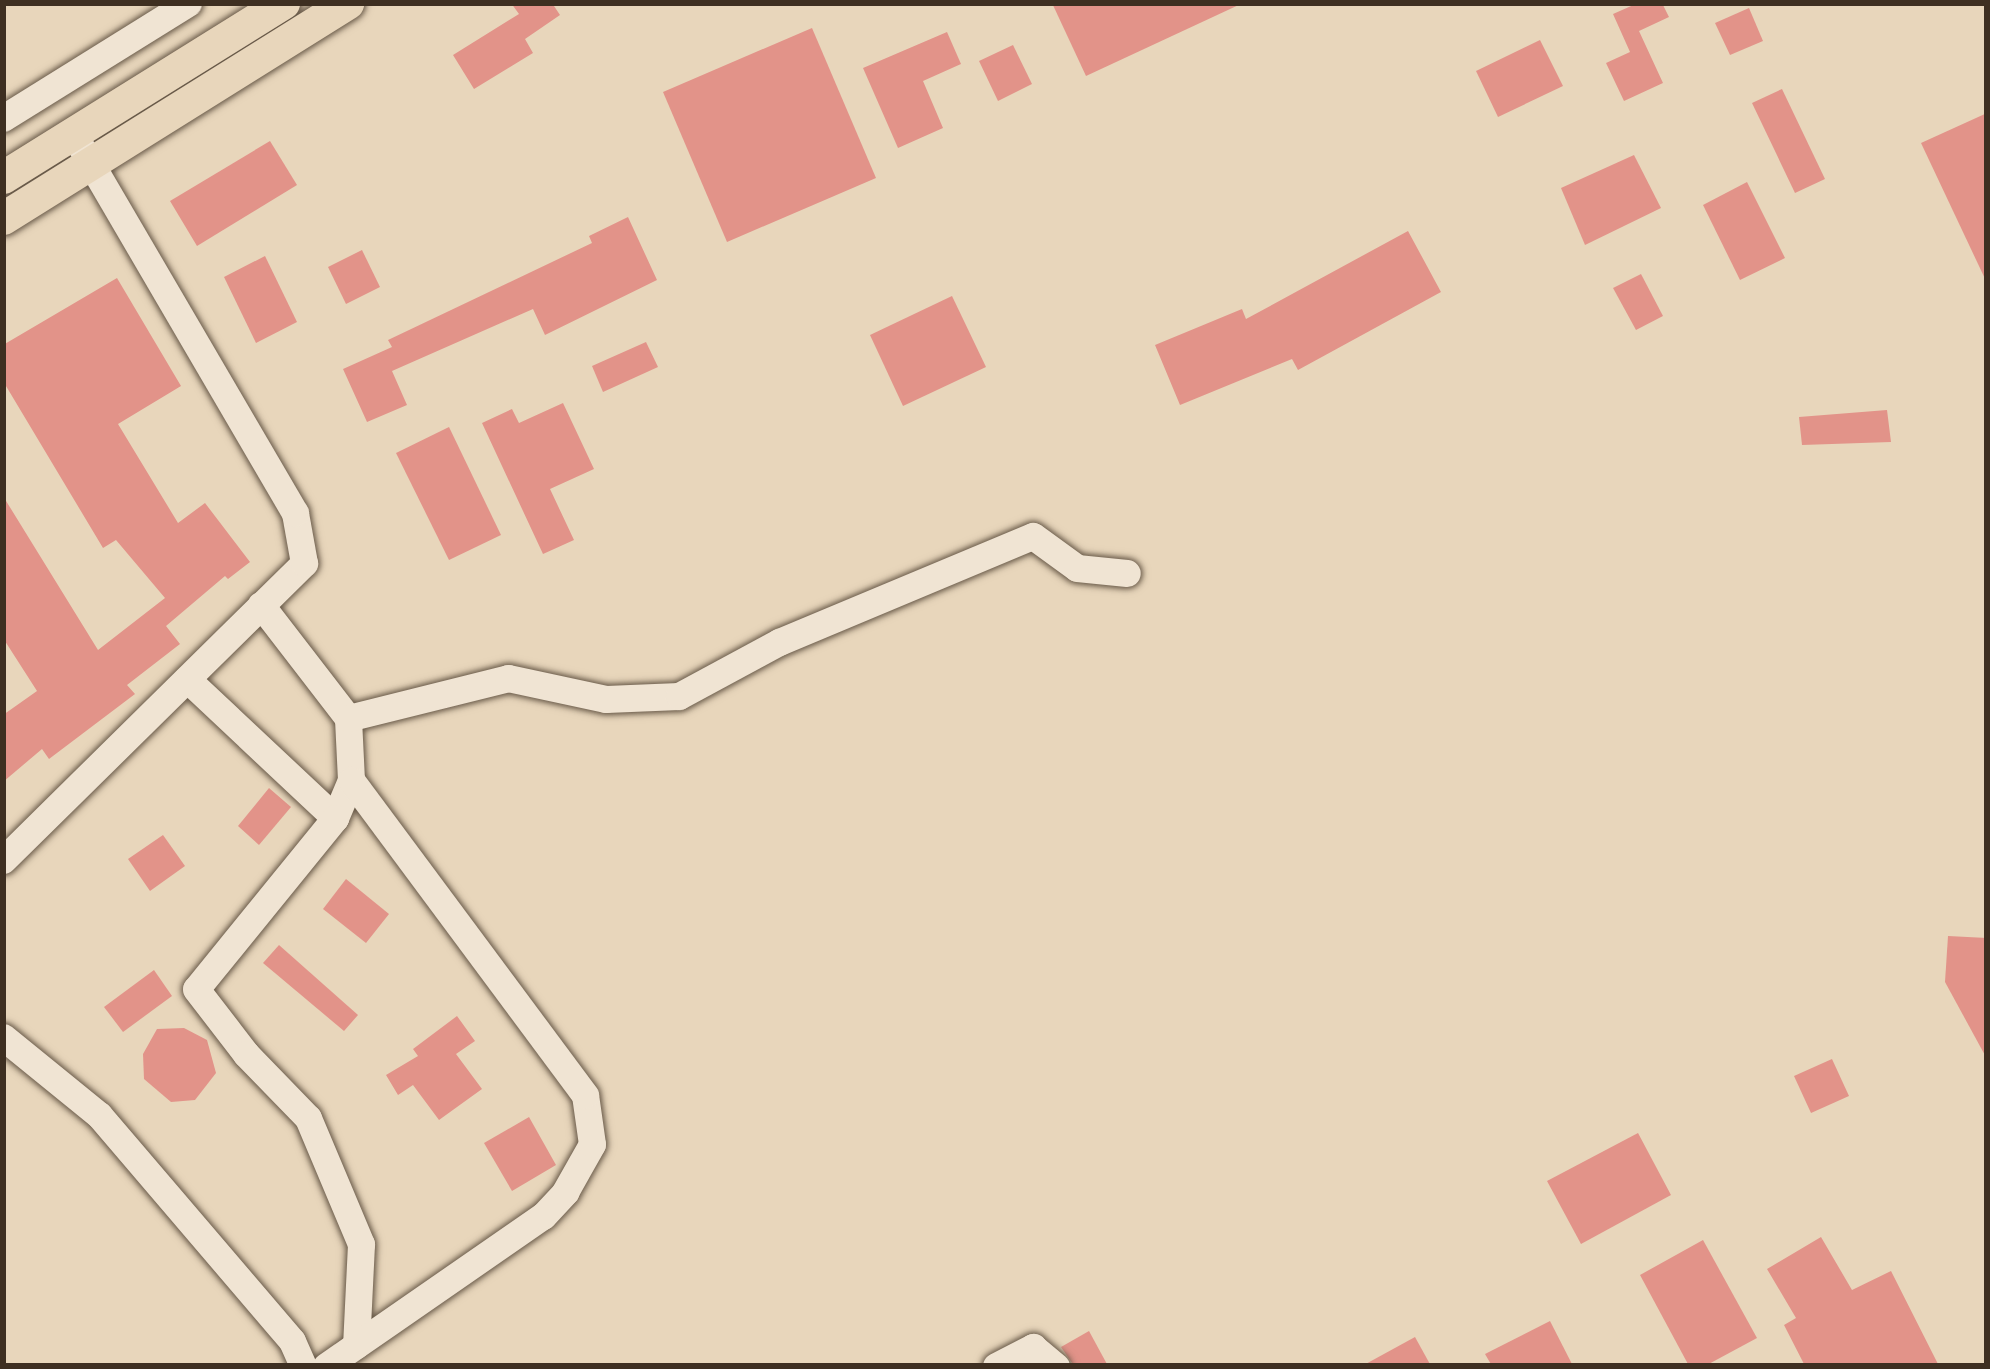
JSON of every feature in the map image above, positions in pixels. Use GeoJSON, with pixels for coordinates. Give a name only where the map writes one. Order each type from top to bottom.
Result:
{"type":"FeatureCollection","features":[{"type":"Feature","properties":{"kind":"main road"},"geometry":{"type":"LineString","coordinates":[[3,177],[283,3]]}},
{"type":"Feature","properties":{"kind":"main road"},"geometry":{"type":"LineString","coordinates":[[3,218],[347,3]]}},
{"type":"Feature","properties":{"kind":"street"},"geometry":{"type":"LineString","coordinates":[[3,118],[188,3]]}},
{"type":"Feature","properties":{"kind":"street"},"geometry":{"type":"LineString","coordinates":[[3,860],[304,563],[295,513],[73,134]]}},
{"type":"Feature","properties":{"kind":"street"},"geometry":{"type":"LineString","coordinates":[[348,718],[508,679],[606,699],[679,696],[779,642],[1033,536],[1076,568],[1127,573]]}},
{"type":"Feature","properties":{"kind":"street"},"geometry":{"type":"LineString","coordinates":[[261,605],[348,718],[351,780],[335,818],[196,989],[246,1054],[308,1118],[361,1244],[356,1345]]}},
{"type":"Feature","properties":{"kind":"street"},"geometry":{"type":"LineString","coordinates":[[187,679],[335,818]]}},
{"type":"Feature","properties":{"kind":"street"},"geometry":{"type":"LineString","coordinates":[[326,1366],[543,1216],[565,1192],[592,1144],[585,1095],[351,780]]}},
{"type":"Feature","properties":{"kind":"street"},"geometry":{"type":"LineString","coordinates":[[3,1036],[99,1115],[292,1341],[303,1366]]}},
{"type":"Feature","properties":{"kind":"street"},"geometry":{"type":"LineString","coordinates":[[996,1366],[1033,1347],[1056,1366]]}},
{"type":"Feature","properties":{"kind":"building"},"geometry":{"type":"Polygon","coordinates":[[[511,3],[552,3],[560,15],[525,39],[533,53],[474,89],[453,55],[519,14],[511,3]]]}},
{"type":"Feature","properties":{"kind":"building"},"geometry":{"type":"Polygon","coordinates":[[[1052,3],[1243,3],[1086,76],[1052,3]]]}},
{"type":"Feature","properties":{"kind":"building"},"geometry":{"type":"Polygon","coordinates":[[[1638,3],[1662,3],[1669,17],[1639,31],[1663,83],[1624,101],[1606,63],[1630,52],[1613,14],[1638,3]]]}},
{"type":"Feature","properties":{"kind":"building"},"geometry":{"type":"Polygon","coordinates":[[[1749,8],[1763,41],[1730,55],[1715,23],[1749,8]]]}},
{"type":"Feature","properties":{"kind":"building"},"geometry":{"type":"Polygon","coordinates":[[[812,28],[876,178],[727,242],[663,92],[812,28]]]}},
{"type":"Feature","properties":{"kind":"building"},"geometry":{"type":"Polygon","coordinates":[[[947,32],[961,64],[923,81],[943,128],[898,148],[863,68],[947,32]]]}},
{"type":"Feature","properties":{"kind":"building"},"geometry":{"type":"Polygon","coordinates":[[[1540,40],[1563,86],[1498,117],[1476,71],[1540,40]]]}},
{"type":"Feature","properties":{"kind":"building"},"geometry":{"type":"Polygon","coordinates":[[[1013,45],[1032,84],[998,101],[979,61],[1013,45]]]}},
{"type":"Feature","properties":{"kind":"building"},"geometry":{"type":"Polygon","coordinates":[[[1782,89],[1825,179],[1795,193],[1752,103],[1782,89]]]}},
{"type":"Feature","properties":{"kind":"building"},"geometry":{"type":"Polygon","coordinates":[[[1987,113],[1987,283],[1921,143],[1987,113]]]}},
{"type":"Feature","properties":{"kind":"building"},"geometry":{"type":"Polygon","coordinates":[[[270,141],[297,185],[197,246],[170,201],[270,141]]]}},
{"type":"Feature","properties":{"kind":"building"},"geometry":{"type":"Polygon","coordinates":[[[1634,155],[1661,208],[1585,245],[1561,188],[1634,155]]]}},
{"type":"Feature","properties":{"kind":"building"},"geometry":{"type":"Polygon","coordinates":[[[1747,182],[1785,258],[1740,280],[1703,205],[1747,182]]]}},
{"type":"Feature","properties":{"kind":"building"},"geometry":{"type":"Polygon","coordinates":[[[628,217],[657,280],[545,335],[533,309],[392,371],[407,405],[367,422],[343,369],[392,347],[388,340],[592,243],[589,236],[628,217]]]}},
{"type":"Feature","properties":{"kind":"building"},"geometry":{"type":"Polygon","coordinates":[[[1408,231],[1441,292],[1298,370],[1292,359],[1180,405],[1155,345],[1242,309],[1246,319],[1408,231]]]}},
{"type":"Feature","properties":{"kind":"building"},"geometry":{"type":"Polygon","coordinates":[[[362,250],[380,287],[346,304],[328,267],[362,250]]]}},
{"type":"Feature","properties":{"kind":"building"},"geometry":{"type":"Polygon","coordinates":[[[265,256],[297,322],[256,343],[224,277],[265,256]]]}},
{"type":"Feature","properties":{"kind":"building"},"geometry":{"type":"Polygon","coordinates":[[[1641,274],[1663,316],[1636,330],[1613,288],[1641,274]]]}},
{"type":"Feature","properties":{"kind":"building"},"geometry":{"type":"Polygon","coordinates":[[[117,278],[181,386],[118,424],[178,523],[205,503],[250,562],[228,579],[225,576],[166,626],[180,644],[127,685],[135,694],[49,759],[42,749],[3,782],[3,715],[37,691],[3,638],[3,496],[98,650],[165,598],[116,540],[103,548],[3,381],[3,345],[117,278]]]}},
{"type":"Feature","properties":{"kind":"building"},"geometry":{"type":"Polygon","coordinates":[[[952,296],[986,367],[903,406],[870,335],[952,296]]]}},
{"type":"Feature","properties":{"kind":"building"},"geometry":{"type":"Polygon","coordinates":[[[646,342],[658,367],[603,392],[592,366],[646,342]]]}},
{"type":"Feature","properties":{"kind":"building"},"geometry":{"type":"Polygon","coordinates":[[[563,403],[594,469],[550,489],[574,540],[543,554],[482,423],[512,409],[519,423],[563,403]]]}},
{"type":"Feature","properties":{"kind":"building"},"geometry":{"type":"Polygon","coordinates":[[[1887,410],[1891,442],[1802,445],[1799,417],[1887,410]]]}},
{"type":"Feature","properties":{"kind":"building"},"geometry":{"type":"Polygon","coordinates":[[[449,427],[501,535],[449,560],[396,453],[449,427]]]}},
{"type":"Feature","properties":{"kind":"building"},"geometry":{"type":"Polygon","coordinates":[[[269,788],[291,807],[259,845],[238,826],[269,788]]]}},
{"type":"Feature","properties":{"kind":"building"},"geometry":{"type":"Polygon","coordinates":[[[163,835],[185,866],[150,891],[128,859],[163,835]]]}},
{"type":"Feature","properties":{"kind":"building"},"geometry":{"type":"Polygon","coordinates":[[[346,879],[389,914],[366,943],[323,909],[346,879]]]}},
{"type":"Feature","properties":{"kind":"building"},"geometry":{"type":"Polygon","coordinates":[[[1948,936],[1987,938],[1987,1059],[1945,982],[1948,936]]]}},
{"type":"Feature","properties":{"kind":"building"},"geometry":{"type":"Polygon","coordinates":[[[279,945],[358,1015],[344,1031],[263,963],[279,945]]]}},
{"type":"Feature","properties":{"kind":"building"},"geometry":{"type":"Polygon","coordinates":[[[154,970],[172,996],[123,1032],[104,1007],[154,970]]]}},
{"type":"Feature","properties":{"kind":"building"},"geometry":{"type":"Polygon","coordinates":[[[457,1016],[475,1041],[456,1054],[482,1089],[439,1120],[413,1085],[398,1095],[386,1075],[418,1056],[413,1049],[457,1016]]]}},
{"type":"Feature","properties":{"kind":"building"},"geometry":{"type":"Polygon","coordinates":[[[184,1028],[207,1040],[216,1073],[195,1100],[171,1102],[144,1079],[143,1054],[157,1029],[184,1028]]]}},
{"type":"Feature","properties":{"kind":"building"},"geometry":{"type":"Polygon","coordinates":[[[1832,1059],[1849,1096],[1811,1113],[1794,1076],[1832,1059]]]}},
{"type":"Feature","properties":{"kind":"building"},"geometry":{"type":"Polygon","coordinates":[[[529,1117],[556,1165],[512,1191],[484,1143],[529,1117]]]}},
{"type":"Feature","properties":{"kind":"building"},"geometry":{"type":"Polygon","coordinates":[[[1638,1133],[1671,1195],[1581,1244],[1547,1181],[1638,1133]]]}},
{"type":"Feature","properties":{"kind":"building"},"geometry":{"type":"Polygon","coordinates":[[[1821,1237],[1852,1290],[1891,1271],[1939,1366],[1805,1366],[1784,1325],[1796,1318],[1767,1269],[1821,1237]]]}},
{"type":"Feature","properties":{"kind":"building"},"geometry":{"type":"Polygon","coordinates":[[[1703,1240],[1757,1338],[1705,1366],[1689,1366],[1640,1275],[1703,1240]]]}},
{"type":"Feature","properties":{"kind":"building"},"geometry":{"type":"Polygon","coordinates":[[[1550,1321],[1573,1366],[1492,1366],[1485,1354],[1550,1321]]]}},
{"type":"Feature","properties":{"kind":"building"},"geometry":{"type":"Polygon","coordinates":[[[1089,1331],[1108,1366],[1074,1366],[1061,1347],[1089,1331]]]}},
{"type":"Feature","properties":{"kind":"building"},"geometry":{"type":"Polygon","coordinates":[[[1415,1337],[1431,1366],[1362,1366],[1415,1337]]]}}]}
